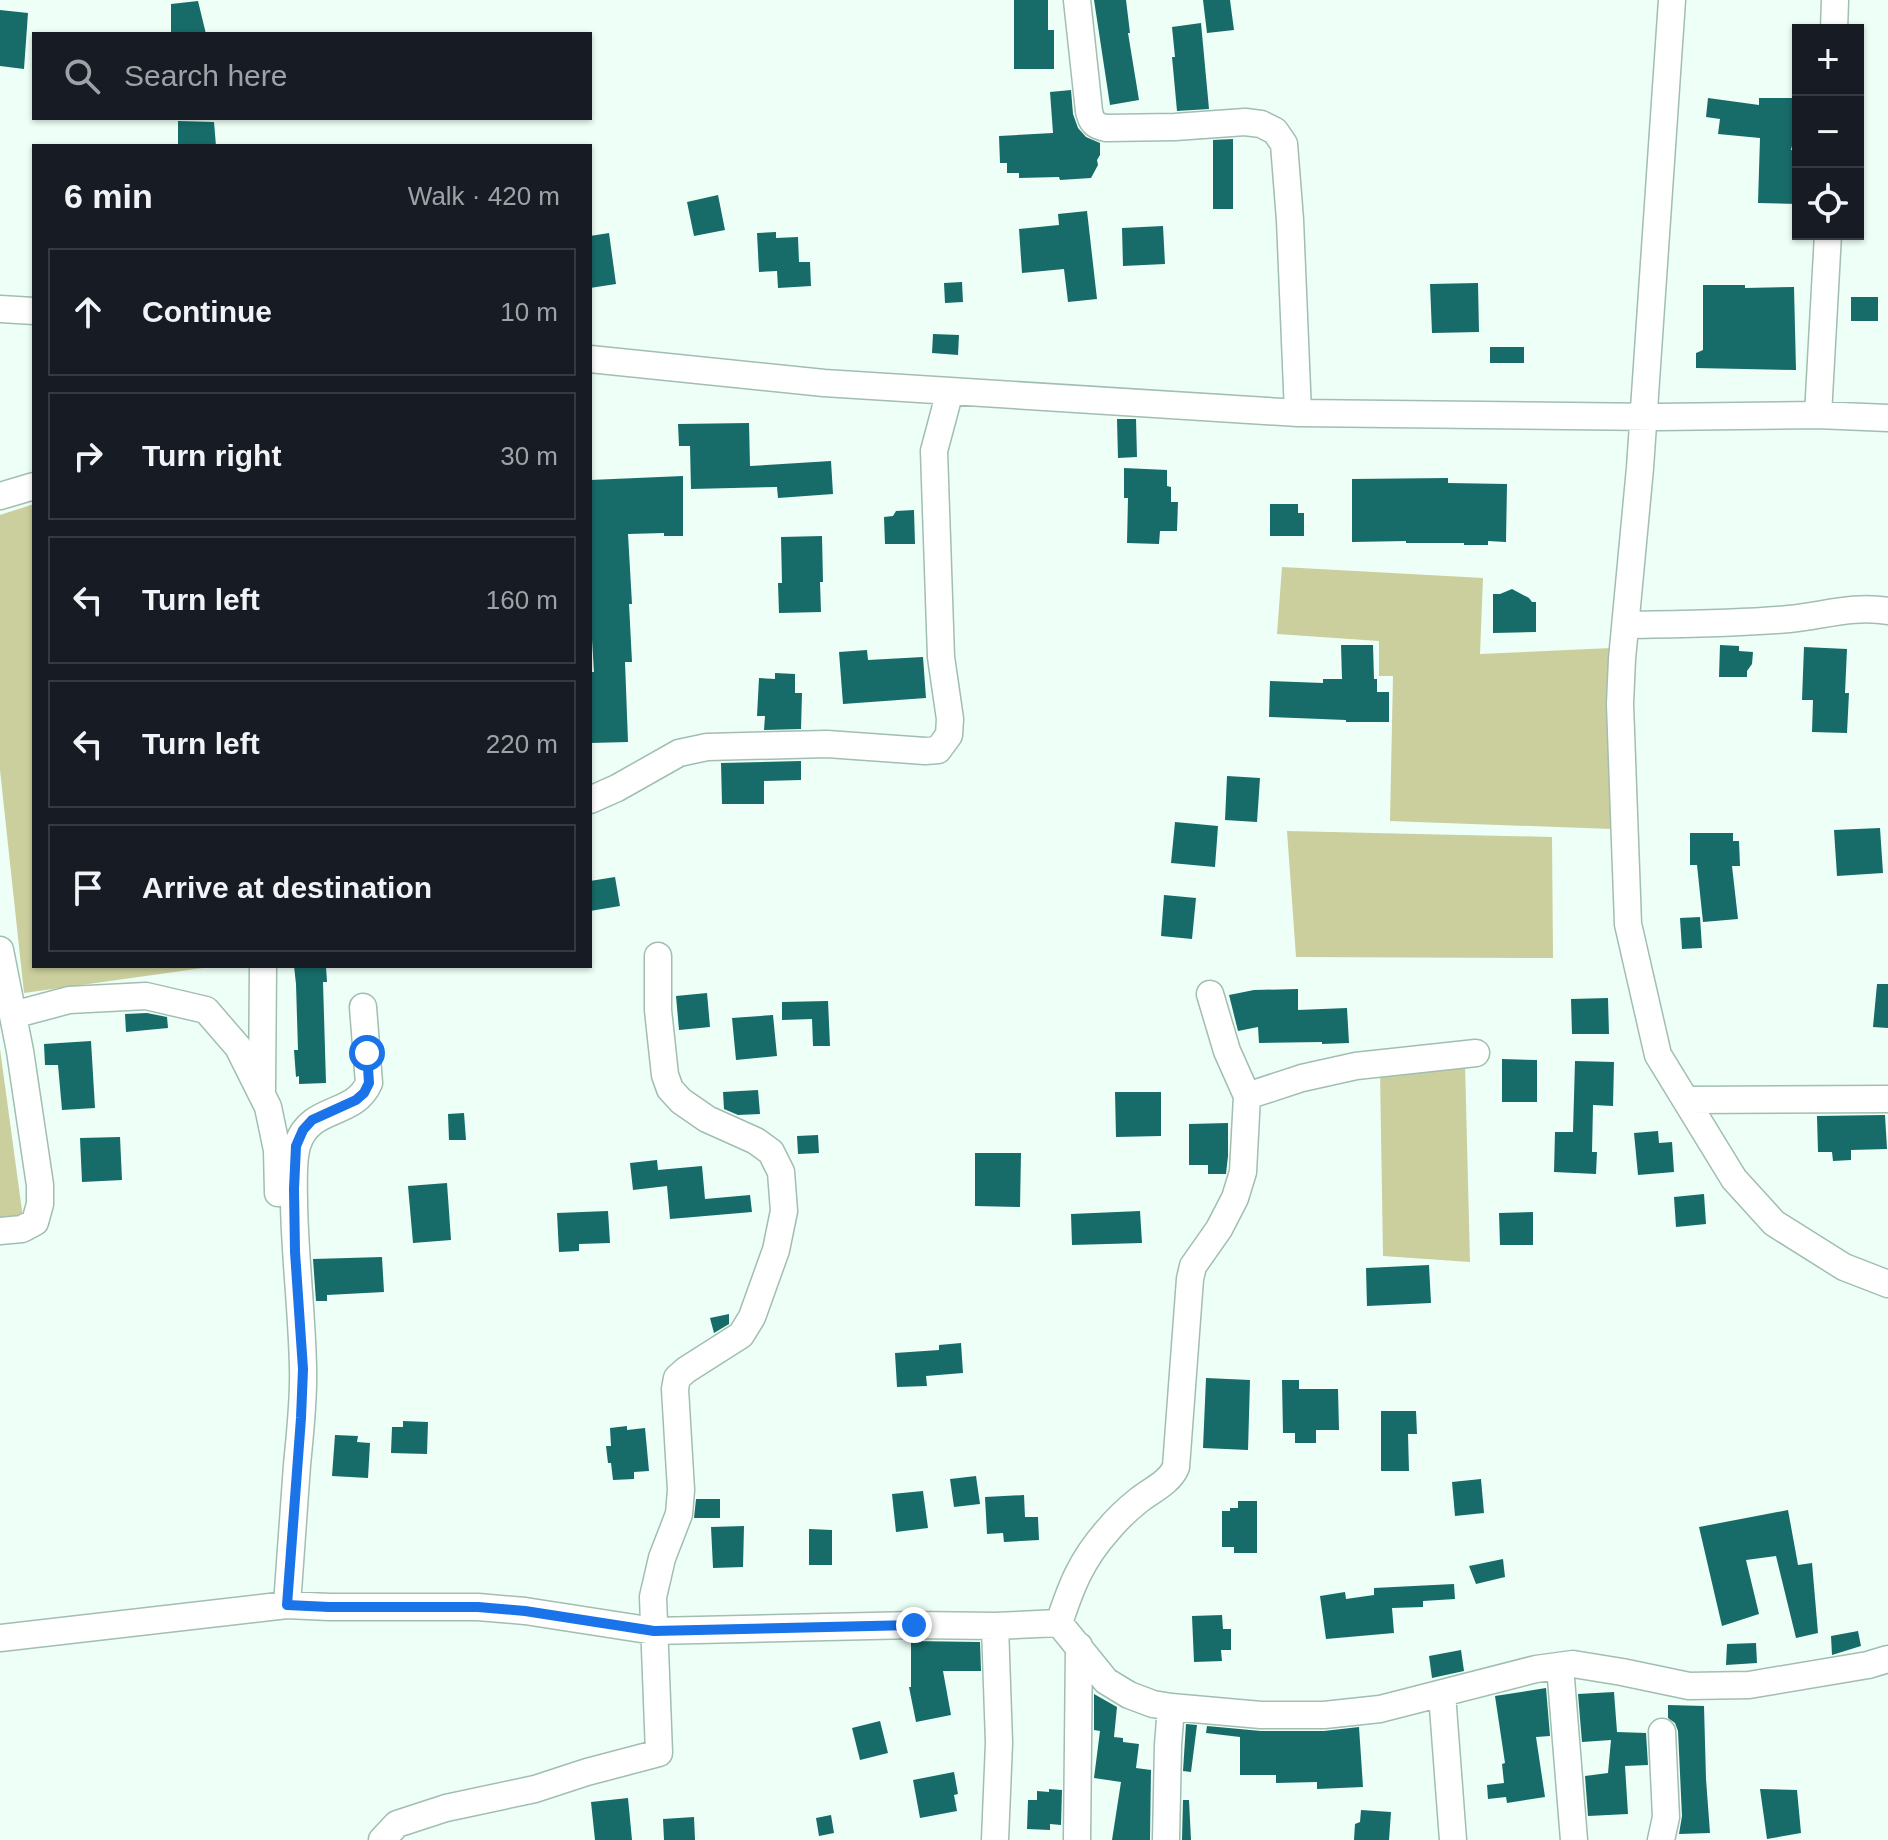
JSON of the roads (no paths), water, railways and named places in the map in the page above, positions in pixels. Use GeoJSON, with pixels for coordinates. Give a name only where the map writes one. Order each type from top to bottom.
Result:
{"type":"FeatureCollection","features":[{"type":"Feature","properties":{"kind":"street"},"geometry":{"type":"LineString","coordinates":[[1077,0],[1089,111],[1096,125],[1106,128],[1253,123],[1275,131],[1284,144],[1298,413]]}},
{"type":"Feature","properties":{"kind":"street"},"geometry":{"type":"LineString","coordinates":[[1672,0],[1620,704],[1628,924],[1658,1055],[1734,1179],[1774,1223],[1844,1267],[1888,1284]]}},
{"type":"Feature","properties":{"kind":"street"},"geometry":{"type":"LineString","coordinates":[[1834,24],[1835,0]]}},
{"type":"Feature","properties":{"kind":"street"},"geometry":{"type":"LineString","coordinates":[[1818,415],[1828,240]]}},
{"type":"Feature","properties":{"kind":"street"},"geometry":{"type":"LineString","coordinates":[[0,309],[32,311]]}},
{"type":"Feature","properties":{"kind":"street"},"geometry":{"type":"LineString","coordinates":[[592,359],[824,383],[1298,413],[1643,417],[1818,415],[1888,418]]}},
{"type":"Feature","properties":{"kind":"street"},"geometry":{"type":"LineString","coordinates":[[592,799],[679,753],[707,747],[813,744],[938,750],[949,735],[950,719],[941,657],[934,451],[950,391]]}},
{"type":"Feature","properties":{"kind":"street"},"geometry":{"type":"LineString","coordinates":[[0,496],[32,487]]}},
{"type":"Feature","properties":{"kind":"street"},"geometry":{"type":"LineString","coordinates":[[1626,625],[1791,619],[1840,610],[1888,611]]}},
{"type":"Feature","properties":{"kind":"street"},"geometry":{"type":"LineString","coordinates":[[0,950],[40,1185],[40,1204],[35,1222],[22,1229],[0,1231]]}},
{"type":"Feature","properties":{"kind":"street"},"geometry":{"type":"LineString","coordinates":[[382,1840],[397,1824],[446,1808],[535,1789],[659,1753],[653,1597],[656,1579],[679,1514],[677,1378],[741,1335],[752,1317],[776,1250],[784,1211],[781,1172],[771,1152],[756,1141],[707,1119],[670,1089],[665,1075],[658,1010],[658,956]]}},
{"type":"Feature","properties":{"kind":"street"},"geometry":{"type":"LineString","coordinates":[[262,1095],[263,968]]}},
{"type":"Feature","properties":{"kind":"street"},"geometry":{"type":"LineString","coordinates":[[1059,1623],[1073,1581],[1108,1529],[1173,1474],[1176,1467],[1190,1279],[1193,1266],[1219,1229],[1235,1198],[1243,1172],[1247,1096],[1227,1051],[1210,994]]}},
{"type":"Feature","properties":{"kind":"street"},"geometry":{"type":"LineString","coordinates":[[13,1015],[69,1000],[146,996],[206,1010],[238,1047],[268,1107],[277,1150],[276,1218],[294,1217]]}},
{"type":"Feature","properties":{"kind":"street"},"geometry":{"type":"LineString","coordinates":[[287,1605],[303,1369],[294,1217],[296,1146],[303,1130],[312,1120],[356,1100],[369,1083],[363,1007]]}},
{"type":"Feature","properties":{"kind":"street"},"geometry":{"type":"LineString","coordinates":[[1247,1096],[1302,1078],[1356,1066],[1476,1053]]}},
{"type":"Feature","properties":{"kind":"street"},"geometry":{"type":"LineString","coordinates":[[1686,1100],[1888,1099]]}},
{"type":"Feature","properties":{"kind":"street"},"geometry":{"type":"LineString","coordinates":[[0,1638],[287,1605],[478,1607],[654,1631],[1059,1623]]}},
{"type":"Feature","properties":{"kind":"street"},"geometry":{"type":"LineString","coordinates":[[1059,1623],[1106,1681],[1129,1695],[1171,1707],[1261,1715],[1324,1715],[1380,1709],[1536,1669],[1573,1664],[1689,1686],[1749,1685],[1888,1659]]}},
{"type":"Feature","properties":{"kind":"street"},"geometry":{"type":"LineString","coordinates":[[995,1626],[999,1743],[995,1840]]}},
{"type":"Feature","properties":{"kind":"street"},"geometry":{"type":"LineString","coordinates":[[1077,1840],[1079,1646]]}},
{"type":"Feature","properties":{"kind":"street"},"geometry":{"type":"LineString","coordinates":[[1560,1666],[1574,1840]]}},
{"type":"Feature","properties":{"kind":"street"},"geometry":{"type":"LineString","coordinates":[[1442,1694],[1453,1840]]}},
{"type":"Feature","properties":{"kind":"street"},"geometry":{"type":"LineString","coordinates":[[1166,1840],[1171,1707]]}},
{"type":"Feature","properties":{"kind":"street"},"geometry":{"type":"LineString","coordinates":[[1661,1840],[1666,1817],[1662,1732]]}}]}
